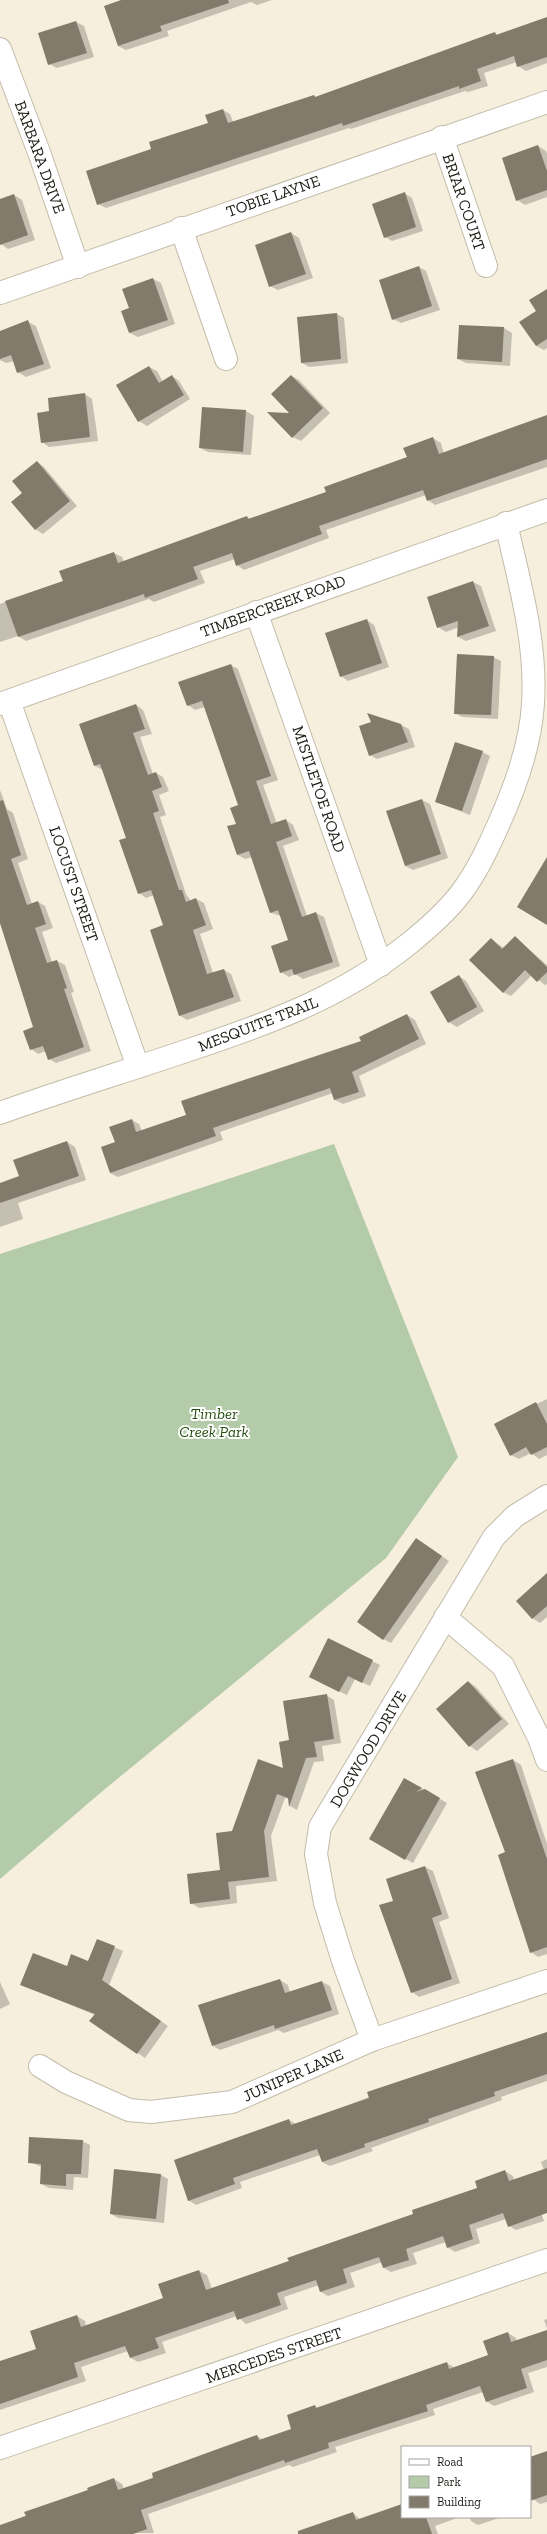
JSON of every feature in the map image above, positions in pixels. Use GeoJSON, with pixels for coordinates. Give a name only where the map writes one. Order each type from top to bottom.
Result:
{"type":"FeatureCollection","features":[{"type":"Feature","properties":{"kind":"street","name":"BARBARA DRIVE"},"geometry":{"type":"LineString","coordinates":[[0,49],[40,155],[78,267]]}},
{"type":"Feature","properties":{"kind":"street","name":"TOBIE LAYNE"},"geometry":{"type":"LineString","coordinates":[[0,292],[78,267],[181,228],[547,102]]}},
{"type":"Feature","properties":{"kind":"street","name":"BRIAR COURT"},"geometry":{"type":"LineString","coordinates":[[442,137],[486,266]]}},
{"type":"Feature","properties":{"kind":"street"},"geometry":{"type":"LineString","coordinates":[[181,228],[226,358]]}},
{"type":"Feature","properties":{"kind":"street","name":"TIMBERCREEK ROAD"},"geometry":{"type":"LineString","coordinates":[[4,703],[506,523],[547,510]]}},
{"type":"Feature","properties":{"kind":"street","name":"MESQUITE TRAIL"},"geometry":{"type":"LineString","coordinates":[[0,1113],[265,1025],[313,1005],[381,965],[427,929],[460,894],[481,863],[509,800],[528,736],[533,703],[533,667],[527,621],[506,523]]}},
{"type":"Feature","properties":{"kind":"street","name":"MISTLETOE ROAD"},"geometry":{"type":"LineString","coordinates":[[256,612],[381,965]]}},
{"type":"Feature","properties":{"kind":"street","name":"LOCUST STREET"},"geometry":{"type":"LineString","coordinates":[[4,703],[138,1067]]}},
{"type":"Feature","properties":{"kind":"street","name":"DOGWOOD DRIVE"},"geometry":{"type":"LineString","coordinates":[[372,2040],[343,1961],[325,1902],[316,1854],[320,1827],[398,1700],[445,1617],[494,1537],[515,1516],[547,1496]]}},
{"type":"Feature","properties":{"kind":"street"},"geometry":{"type":"LineString","coordinates":[[445,1617],[502,1666],[539,1738],[547,1760]]}},
{"type":"Feature","properties":{"kind":"street","name":"JUNIPER LANE"},"geometry":{"type":"LineString","coordinates":[[40,2066],[66,2082],[129,2110],[151,2112],[232,2102],[372,2040],[547,1981]]}},
{"type":"Feature","properties":{"kind":"street","name":"MERCEDES STREET"},"geometry":{"type":"LineString","coordinates":[[0,2448],[547,2260]]}},
{"type":"Feature","properties":{"kind":"green space","name":"Timber Creek Park"},"geometry":{"type":"Polygon","coordinates":[[[334,1144],[458,1457],[386,1558],[99,1794],[0,1879],[0,1254],[334,1144]]]}},
{"type":"Feature","properties":{"kind":"building"},"geometry":{"type":"Polygon","coordinates":[[[121,0],[228,0],[229,3],[160,26],[162,31],[118,46],[104,6],[121,0]]]}},
{"type":"Feature","properties":{"kind":"building"},"geometry":{"type":"Polygon","coordinates":[[[547,17],[547,57],[517,67],[514,56],[477,69],[481,81],[459,89],[459,86],[343,126],[342,123],[97,205],[86,171],[151,149],[149,142],[208,123],[205,115],[223,109],[228,123],[314,95],[315,97],[495,32],[496,35],[547,17]]]}},
{"type":"Feature","properties":{"kind":"building"},"geometry":{"type":"Polygon","coordinates":[[[76,21],[87,53],[48,65],[38,33],[76,21]]]}},
{"type":"Feature","properties":{"kind":"building"},"geometry":{"type":"Polygon","coordinates":[[[538,145],[547,171],[547,190],[516,201],[502,158],[538,145]]]}},
{"type":"Feature","properties":{"kind":"building"},"geometry":{"type":"Polygon","coordinates":[[[405,192],[416,227],[384,238],[372,204],[405,192]]]}},
{"type":"Feature","properties":{"kind":"building"},"geometry":{"type":"Polygon","coordinates":[[[14,194],[28,235],[0,245],[0,199],[14,194]]]}},
{"type":"Feature","properties":{"kind":"building"},"geometry":{"type":"Polygon","coordinates":[[[291,232],[306,274],[269,287],[255,245],[291,232]]]}},
{"type":"Feature","properties":{"kind":"building"},"geometry":{"type":"Polygon","coordinates":[[[419,266],[432,306],[392,320],[379,280],[419,266]]]}},
{"type":"Feature","properties":{"kind":"building"},"geometry":{"type":"Polygon","coordinates":[[[153,278],[168,320],[129,333],[121,311],[129,308],[122,289],[153,278]]]}},
{"type":"Feature","properties":{"kind":"building"},"geometry":{"type":"Polygon","coordinates":[[[547,289],[547,339],[536,346],[519,322],[536,311],[529,300],[547,289]]]}},
{"type":"Feature","properties":{"kind":"building"},"geometry":{"type":"Polygon","coordinates":[[[337,313],[341,359],[301,363],[297,317],[337,313]]]}},
{"type":"Feature","properties":{"kind":"building"},"geometry":{"type":"Polygon","coordinates":[[[28,320],[44,364],[17,373],[11,355],[0,359],[0,331],[28,320]]]}},
{"type":"Feature","properties":{"kind":"building"},"geometry":{"type":"Polygon","coordinates":[[[459,325],[504,327],[502,362],[457,359],[459,325]]]}},
{"type":"Feature","properties":{"kind":"building"},"geometry":{"type":"Polygon","coordinates":[[[149,366],[159,383],[172,375],[184,395],[138,422],[116,385],[149,366]]]}},
{"type":"Feature","properties":{"kind":"building"},"geometry":{"type":"Polygon","coordinates":[[[291,375],[323,408],[292,438],[267,412],[289,413],[271,394],[291,375]]]}},
{"type":"Feature","properties":{"kind":"building"},"geometry":{"type":"Polygon","coordinates":[[[85,393],[90,437],[41,443],[37,413],[49,411],[48,398],[85,393]]]}},
{"type":"Feature","properties":{"kind":"building"},"geometry":{"type":"Polygon","coordinates":[[[202,407],[246,410],[243,452],[199,448],[202,407]]]}},
{"type":"Feature","properties":{"kind":"building"},"geometry":{"type":"Polygon","coordinates":[[[547,415],[547,459],[427,501],[423,490],[319,526],[322,534],[236,566],[232,553],[193,567],[198,579],[145,598],[144,594],[18,637],[5,601],[63,581],[59,571],[114,552],[118,563],[247,516],[248,519],[326,492],[324,487],[407,457],[403,448],[433,437],[439,454],[547,415]]]}},
{"type":"Feature","properties":{"kind":"building"},"geometry":{"type":"Polygon","coordinates":[[[37,461],[70,501],[35,530],[11,502],[22,493],[12,481],[37,461]]]}},
{"type":"Feature","properties":{"kind":"building"},"geometry":{"type":"Polygon","coordinates":[[[473,581],[489,626],[457,637],[458,621],[437,628],[427,597],[473,581]]]}},
{"type":"Feature","properties":{"kind":"building"},"geometry":{"type":"Polygon","coordinates":[[[367,619],[382,663],[340,677],[325,633],[367,619]]]}},
{"type":"Feature","properties":{"kind":"building"},"geometry":{"type":"Polygon","coordinates":[[[457,654],[494,656],[491,715],[454,714],[457,654]]]}},
{"type":"Feature","properties":{"kind":"building"},"geometry":{"type":"Polygon","coordinates":[[[231,664],[271,776],[256,781],[271,824],[286,819],[292,836],[276,842],[302,917],[316,912],[333,962],[294,975],[292,969],[280,973],[271,946],[288,940],[278,910],[270,913],[249,851],[237,855],[227,826],[236,824],[230,808],[238,805],[202,701],[187,706],[178,682],[231,664]]]}},
{"type":"Feature","properties":{"kind":"building"},"geometry":{"type":"Polygon","coordinates":[[[136,704],[145,729],[133,733],[148,775],[156,772],[162,787],[152,791],[159,811],[153,813],[179,890],[182,890],[186,902],[196,898],[206,925],[193,930],[207,974],[224,969],[234,997],[179,1016],[150,930],[163,925],[151,890],[138,894],[119,840],[126,838],[100,764],[94,766],[79,724],[136,704]]]}},
{"type":"Feature","properties":{"kind":"building"},"geometry":{"type":"Polygon","coordinates":[[[367,713],[401,724],[408,742],[369,756],[359,726],[371,722],[367,713]]]}},
{"type":"Feature","properties":{"kind":"building"},"geometry":{"type":"Polygon","coordinates":[[[455,742],[483,751],[462,811],[435,802],[455,742]]]}},
{"type":"Feature","properties":{"kind":"building"},"geometry":{"type":"Polygon","coordinates":[[[422,799],[441,854],[405,866],[386,811],[422,799]]]}},
{"type":"Feature","properties":{"kind":"building"},"geometry":{"type":"Polygon","coordinates":[[[3,800],[21,855],[11,859],[27,905],[38,901],[46,924],[35,928],[47,963],[57,960],[67,988],[64,989],[84,1047],[48,1060],[43,1046],[30,1050],[23,1031],[33,1027],[0,923],[0,801],[3,800]]]}},
{"type":"Feature","properties":{"kind":"building"},"geometry":{"type":"Polygon","coordinates":[[[547,857],[547,925],[517,907],[547,857]]]}},
{"type":"Feature","properties":{"kind":"building"},"geometry":{"type":"Polygon","coordinates":[[[515,936],[547,967],[547,972],[537,982],[525,970],[503,993],[469,960],[491,938],[502,949],[515,936]]]}},
{"type":"Feature","properties":{"kind":"building"},"geometry":{"type":"Polygon","coordinates":[[[459,975],[477,1007],[448,1023],[430,992],[459,975]]]}},
{"type":"Feature","properties":{"kind":"building"},"geometry":{"type":"Polygon","coordinates":[[[407,1014],[419,1039],[352,1072],[359,1092],[334,1100],[330,1088],[213,1128],[216,1136],[110,1173],[101,1147],[115,1142],[109,1127],[132,1119],[136,1132],[186,1115],[181,1101],[361,1041],[359,1037],[407,1014]]]}},
{"type":"Feature","properties":{"kind":"building"},"geometry":{"type":"Polygon","coordinates":[[[67,1141],[79,1176],[0,1203],[0,1183],[19,1176],[13,1160],[67,1141]]]}},
{"type":"Feature","properties":{"kind":"building"},"geometry":{"type":"Polygon","coordinates":[[[536,1402],[547,1424],[547,1447],[531,1455],[526,1447],[510,1456],[494,1424],[536,1402]]]}},
{"type":"Feature","properties":{"kind":"building"},"geometry":{"type":"Polygon","coordinates":[[[416,1538],[442,1556],[383,1640],[357,1622],[416,1538]]]}},
{"type":"Feature","properties":{"kind":"building"},"geometry":{"type":"Polygon","coordinates":[[[547,1573],[547,1606],[532,1619],[516,1601],[547,1573]]]}},
{"type":"Feature","properties":{"kind":"building"},"geometry":{"type":"Polygon","coordinates":[[[328,1638],[373,1660],[362,1683],[348,1676],[339,1692],[309,1677],[328,1638]]]}},
{"type":"Feature","properties":{"kind":"building"},"geometry":{"type":"Polygon","coordinates":[[[468,1681],[502,1719],[469,1747],[436,1709],[468,1681]]]}},
{"type":"Feature","properties":{"kind":"building"},"geometry":{"type":"Polygon","coordinates":[[[327,1694],[334,1739],[314,1742],[317,1757],[306,1758],[289,1807],[288,1798],[277,1794],[264,1831],[269,1877],[228,1882],[230,1899],[190,1904],[187,1874],[220,1870],[216,1833],[232,1831],[258,1759],[283,1768],[279,1742],[289,1740],[283,1701],[327,1694]]]}},
{"type":"Feature","properties":{"kind":"building"},"geometry":{"type":"Polygon","coordinates":[[[513,1759],[547,1859],[547,1947],[530,1953],[498,1855],[505,1852],[475,1772],[513,1759]]]}},
{"type":"Feature","properties":{"kind":"building"},"geometry":{"type":"Polygon","coordinates":[[[404,1778],[422,1788],[416,1792],[425,1789],[440,1798],[405,1860],[369,1839],[404,1778]]]}},
{"type":"Feature","properties":{"kind":"building"},"geometry":{"type":"Polygon","coordinates":[[[425,1866],[442,1914],[432,1918],[452,1979],[411,1993],[379,1905],[393,1901],[386,1879],[425,1866]]]}},
{"type":"Feature","properties":{"kind":"building"},"geometry":{"type":"Polygon","coordinates":[[[97,1939],[115,1946],[102,1980],[161,2021],[137,2054],[89,2021],[95,2014],[20,1985],[33,1953],[67,1966],[71,1954],[88,1961],[97,1939]]]}},
{"type":"Feature","properties":{"kind":"building"},"geometry":{"type":"Polygon","coordinates":[[[280,1979],[285,1993],[322,1981],[332,2010],[275,2029],[274,2025],[212,2046],[198,2005],[280,1979]]]}},
{"type":"Feature","properties":{"kind":"building"},"geometry":{"type":"Polygon","coordinates":[[[547,2032],[547,2074],[494,2092],[495,2096],[428,2119],[429,2122],[364,2144],[365,2147],[322,2162],[317,2149],[233,2178],[235,2184],[188,2201],[174,2160],[289,2119],[291,2125],[369,2098],[367,2092],[547,2032]]]}},
{"type":"Feature","properties":{"kind":"building"},"geometry":{"type":"Polygon","coordinates":[[[29,2137],[83,2140],[81,2174],[66,2174],[66,2186],[40,2184],[41,2164],[28,2163],[29,2137]]]}},
{"type":"Feature","properties":{"kind":"building"},"geometry":{"type":"Polygon","coordinates":[[[547,2168],[547,2213],[508,2227],[503,2213],[469,2225],[473,2239],[447,2248],[443,2236],[406,2249],[409,2260],[383,2268],[379,2257],[343,2269],[347,2283],[320,2292],[316,2280],[277,2293],[281,2305],[237,2320],[234,2311],[155,2338],[159,2348],[130,2358],[125,2346],[74,2363],[78,2377],[0,2404],[0,2361],[36,2349],[30,2331],[77,2315],[81,2327],[163,2298],[158,2284],[199,2270],[206,2290],[289,2261],[287,2258],[413,2214],[412,2210],[477,2188],[475,2181],[505,2170],[509,2181],[547,2168]]]}},
{"type":"Feature","properties":{"kind":"building"},"geometry":{"type":"Polygon","coordinates":[[[114,2169],[161,2174],[156,2219],[110,2214],[114,2169]]]}},
{"type":"Feature","properties":{"kind":"building"},"geometry":{"type":"Polygon","coordinates":[[[547,2330],[547,2360],[521,2369],[527,2388],[486,2402],[480,2386],[426,2405],[428,2411],[328,2443],[329,2448],[285,2463],[284,2460],[141,2510],[147,2529],[133,2534],[0,2534],[0,2525],[26,2516],[24,2512],[88,2490],[87,2488],[114,2478],[118,2490],[153,2478],[152,2473],[257,2435],[259,2440],[291,2429],[287,2415],[315,2405],[316,2408],[447,2362],[449,2369],[488,2355],[483,2341],[508,2332],[511,2342],[547,2330]]]}},
{"type":"Feature","properties":{"kind":"building"},"geometry":{"type":"Polygon","coordinates":[[[547,2451],[547,2495],[531,2501],[531,2457],[547,2451]]]}},
{"type":"Feature","properties":{"kind":"building"},"geometry":{"type":"Polygon","coordinates":[[[401,2504],[401,2518],[426,2518],[432,2534],[298,2534],[298,2531],[353,2512],[356,2520],[401,2504]]]}}]}
